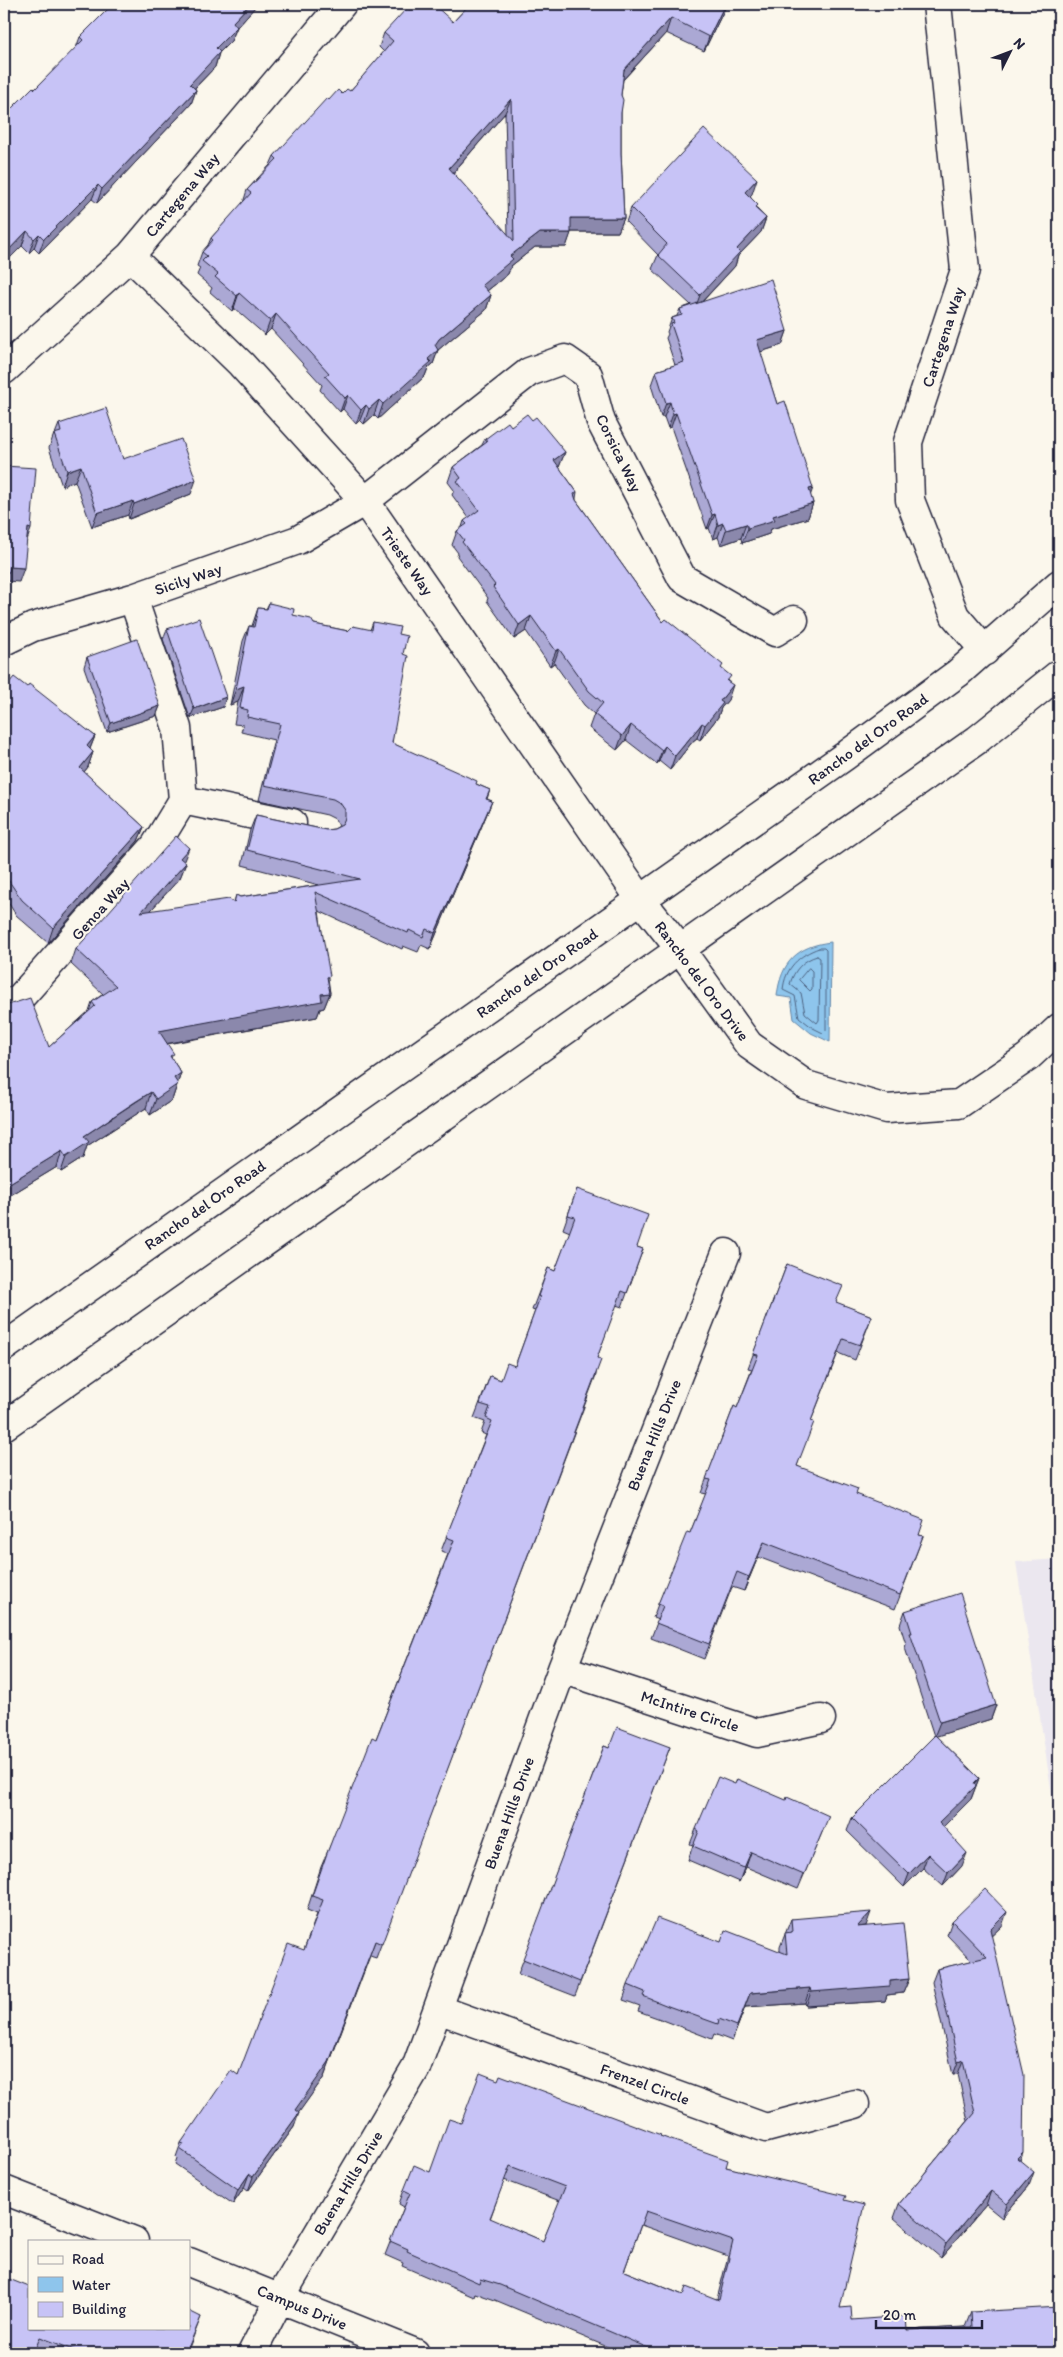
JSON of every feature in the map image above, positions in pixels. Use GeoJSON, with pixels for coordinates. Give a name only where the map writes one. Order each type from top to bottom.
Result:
{"type":"FeatureCollection","features":[{"type":"Feature","properties":{"kind":"street","name":"Cartegena Way"},"geometry":{"type":"LineString","coordinates":[[4,370],[130,256],[342,4]]}},
{"type":"Feature","properties":{"kind":"street","name":"Cartegena Way"},"geometry":{"type":"LineString","coordinates":[[938,4],[965,270],[908,442],[910,500],[955,616],[985,651]]}},
{"type":"Feature","properties":{"kind":"street","name":"Trieste Way"},"geometry":{"type":"LineString","coordinates":[[130,256],[241,364],[365,501],[641,900]]}},
{"type":"Feature","properties":{"kind":"street","name":"Corsica Way"},"geometry":{"type":"LineString","coordinates":[[365,501],[529,372],[565,359],[588,375],[601,422],[682,578],[775,632],[794,620]]}},
{"type":"Feature","properties":{"kind":"street","name":"Sicily Way"},"geometry":{"type":"LineString","coordinates":[[4,641],[33,627],[133,598],[298,540],[365,501]]}},
{"type":"Feature","properties":{"kind":"street","name":"Rancho del Oro Road"},"geometry":{"type":"LineString","coordinates":[[4,1348],[853,750],[958,673],[1059,584]]}},
{"type":"Feature","properties":{"kind":"street"},"geometry":{"type":"LineString","coordinates":[[133,598],[177,728],[183,800],[314,828]]}},
{"type":"Feature","properties":{"kind":"street"},"geometry":{"type":"LineString","coordinates":[[4,1426],[977,740],[1059,674]]}},
{"type":"Feature","properties":{"kind":"street","name":"Genoa Way"},"geometry":{"type":"LineString","coordinates":[[4,1005],[19,999],[155,846],[183,800]]}},
{"type":"Feature","properties":{"kind":"street","name":"Rancho del Oro Drive"},"geometry":{"type":"LineString","coordinates":[[641,900],[680,949],[749,1045],[806,1085],[886,1109],[959,1104],[1028,1057],[1059,1028]]}},
{"type":"Feature","properties":{"kind":"street","name":"Buena Hills Drive"},"geometry":{"type":"LineString","coordinates":[[252,2353],[280,2298],[416,2068],[562,1669],[726,1253]]}},
{"type":"Feature","properties":{"kind":"street","name":"McIntire Circle"},"geometry":{"type":"LineString","coordinates":[[562,1669],[757,1733],[821,1720]]}},
{"type":"Feature","properties":{"kind":"street","name":"Frenzel Circle"},"geometry":{"type":"LineString","coordinates":[[438,2009],[766,2128],[855,2104]]}},
{"type":"Feature","properties":{"kind":"street"},"geometry":{"type":"LineString","coordinates":[[4,2190],[131,2240]]}},
{"type":"Feature","properties":{"kind":"street","name":"Campus Drive"},"geometry":{"type":"LineString","coordinates":[[190,2262],[416,2353]]}},
{"type":"Feature","properties":{"kind":"shaded area"},"geometry":{"type":"Polygon","coordinates":[[[1059,1559],[1059,1840],[1016,1562],[1059,1559]]]}},
{"type":"Feature","properties":{"kind":"water"},"geometry":{"type":"Polygon","coordinates":[[[831,942],[830,1042],[811,1033],[794,1019],[791,998],[777,996],[782,974],[793,958],[809,947],[831,942]]]}},
{"type":"Feature","properties":{"kind":"building"},"geometry":{"type":"Polygon","coordinates":[[[113,4],[250,4],[233,22],[237,27],[216,48],[220,52],[190,84],[196,90],[102,189],[98,185],[44,239],[39,234],[34,239],[27,231],[4,255],[4,111],[8,107],[11,109],[33,87],[35,89],[83,40],[80,37],[113,4]]]}},
{"type":"Feature","properties":{"kind":"building"},"geometry":{"type":"Polygon","coordinates":[[[415,4],[433,4],[453,22],[470,4],[725,4],[709,37],[671,18],[624,70],[621,95],[623,100],[621,113],[621,153],[624,218],[571,218],[571,233],[540,233],[510,256],[513,259],[482,285],[491,295],[439,339],[435,345],[438,350],[428,359],[431,362],[383,404],[379,400],[369,409],[366,405],[361,410],[348,395],[345,398],[325,376],[329,373],[276,314],[270,321],[239,293],[237,296],[215,277],[218,274],[202,261],[207,256],[202,252],[213,240],[211,238],[251,193],[247,190],[277,159],[274,156],[327,98],[329,100],[338,90],[342,94],[347,89],[350,91],[393,41],[384,33],[407,8],[410,10],[415,4]],[[511,99],[449,168],[514,241],[511,99]]]}},
{"type":"Feature","properties":{"kind":"building"},"geometry":{"type":"Polygon","coordinates":[[[704,129],[757,179],[745,192],[758,205],[755,208],[766,218],[737,249],[740,252],[700,295],[658,255],[667,244],[631,208],[704,129]]]}},
{"type":"Feature","properties":{"kind":"building"},"geometry":{"type":"Polygon","coordinates":[[[771,279],[787,331],[757,340],[777,404],[785,401],[813,488],[809,489],[813,503],[773,516],[775,520],[748,528],[746,524],[726,530],[723,523],[718,525],[715,514],[712,515],[676,413],[673,414],[670,402],[666,403],[656,371],[684,362],[671,324],[674,323],[672,318],[682,315],[680,309],[771,279]]]}},
{"type":"Feature","properties":{"kind":"building"},"geometry":{"type":"Polygon","coordinates":[[[106,408],[123,459],[181,439],[196,480],[134,504],[133,501],[97,513],[81,466],[67,471],[54,434],[61,432],[59,424],[106,408]]]}},
{"type":"Feature","properties":{"kind":"building"},"geometry":{"type":"Polygon","coordinates":[[[527,414],[532,420],[536,417],[565,452],[554,460],[577,492],[574,494],[576,500],[663,622],[666,619],[723,665],[721,668],[731,676],[727,681],[733,685],[720,701],[723,703],[705,725],[702,723],[675,756],[665,746],[662,750],[631,725],[622,736],[594,714],[603,703],[589,691],[559,649],[556,651],[531,616],[519,625],[493,587],[495,585],[462,542],[464,540],[457,531],[467,524],[464,521],[479,510],[457,481],[461,478],[453,467],[487,442],[485,439],[508,422],[511,426],[527,414]]]}},
{"type":"Feature","properties":{"kind":"building"},"geometry":{"type":"Polygon","coordinates":[[[4,466],[36,468],[31,529],[28,528],[24,568],[10,567],[9,572],[4,572],[4,466]]]}},
{"type":"Feature","properties":{"kind":"building"},"geometry":{"type":"Polygon","coordinates":[[[269,603],[294,609],[293,615],[311,619],[314,624],[348,631],[353,626],[372,630],[373,622],[400,627],[398,634],[407,636],[403,654],[408,656],[392,743],[477,781],[476,784],[490,790],[486,799],[492,801],[435,933],[426,929],[423,937],[409,930],[408,933],[315,892],[330,976],[327,977],[330,993],[321,994],[322,1001],[159,1031],[174,1054],[170,1056],[181,1073],[174,1078],[178,1084],[156,1099],[151,1092],[135,1102],[84,1136],[89,1142],[66,1157],[62,1151],[8,1184],[7,1181],[4,1183],[4,1003],[8,1005],[30,998],[49,1047],[95,1006],[92,1002],[116,986],[76,949],[176,836],[189,848],[180,858],[186,863],[141,912],[229,899],[234,903],[236,895],[240,897],[360,879],[247,850],[256,815],[326,830],[342,825],[345,818],[345,810],[340,803],[333,799],[264,785],[280,724],[247,717],[248,710],[240,708],[244,686],[236,689],[249,626],[254,627],[258,608],[267,609],[269,603]]]}},
{"type":"Feature","properties":{"kind":"building"},"geometry":{"type":"Polygon","coordinates":[[[199,618],[226,697],[194,709],[167,629],[199,618]]]}},
{"type":"Feature","properties":{"kind":"building"},"geometry":{"type":"Polygon","coordinates":[[[137,639],[160,706],[111,723],[87,657],[137,639]]]}},
{"type":"Feature","properties":{"kind":"building"},"geometry":{"type":"Polygon","coordinates":[[[14,677],[27,687],[29,684],[95,736],[87,746],[93,752],[80,768],[144,827],[53,928],[22,900],[4,874],[4,679],[9,683],[14,677]]]}},
{"type":"Feature","properties":{"kind":"building"},"geometry":{"type":"Polygon","coordinates":[[[577,1189],[648,1215],[637,1247],[643,1249],[627,1293],[622,1291],[597,1358],[601,1360],[382,1944],[375,1941],[329,2062],[295,2110],[299,2113],[253,2177],[249,2174],[238,2190],[180,2149],[184,2144],[181,2143],[231,2070],[238,2075],[288,1944],[304,1950],[323,1900],[312,1896],[327,1853],[372,1737],[376,1739],[454,1540],[446,1537],[492,1421],[486,1418],[490,1407],[480,1404],[490,1376],[501,1380],[507,1363],[515,1366],[540,1297],[538,1296],[548,1268],[555,1271],[575,1217],[568,1215],[577,1189]]]}},
{"type":"Feature","properties":{"kind":"building"},"geometry":{"type":"Polygon","coordinates":[[[787,1264],[843,1286],[836,1302],[872,1316],[860,1345],[843,1339],[811,1421],[814,1422],[797,1466],[858,1489],[856,1494],[924,1520],[919,1535],[923,1536],[900,1595],[764,1542],[749,1577],[737,1572],[709,1644],[656,1623],[663,1606],[658,1604],[687,1532],[690,1533],[711,1480],[706,1479],[734,1406],[737,1408],[758,1355],[753,1354],[787,1264]]]}},
{"type":"Feature","properties":{"kind":"building"},"geometry":{"type":"Polygon","coordinates":[[[960,1593],[996,1705],[940,1722],[910,1633],[912,1633],[905,1611],[960,1593]]]}},
{"type":"Feature","properties":{"kind":"building"},"geometry":{"type":"Polygon","coordinates":[[[617,1727],[670,1747],[580,1982],[523,1959],[604,1746],[609,1748],[617,1727]]]}},
{"type":"Feature","properties":{"kind":"building"},"geometry":{"type":"Polygon","coordinates":[[[935,1735],[979,1778],[974,1783],[976,1786],[939,1822],[967,1853],[948,1873],[928,1854],[909,1874],[852,1818],[935,1735]]]}},
{"type":"Feature","properties":{"kind":"building"},"geometry":{"type":"Polygon","coordinates":[[[718,1777],[735,1784],[737,1779],[786,1800],[787,1797],[829,1816],[804,1875],[751,1852],[744,1868],[693,1846],[699,1831],[696,1829],[718,1777]]]}},
{"type":"Feature","properties":{"kind":"building"},"geometry":{"type":"Polygon","coordinates":[[[985,1889],[1007,1912],[990,1929],[1024,2075],[1023,2152],[1017,2158],[1034,2172],[1007,2204],[991,2191],[946,2244],[899,2204],[975,2113],[963,2060],[958,2062],[937,1969],[987,1957],[952,1921],[985,1889]]]}},
{"type":"Feature","properties":{"kind":"building"},"geometry":{"type":"Polygon","coordinates":[[[871,1912],[857,1927],[903,1923],[909,1979],[890,1981],[890,1986],[811,1992],[810,1988],[750,1993],[737,2026],[719,2019],[718,2024],[668,2006],[643,1996],[645,1992],[628,1985],[657,1918],[721,1942],[725,1930],[787,1954],[785,1933],[792,1932],[791,1919],[871,1912]]]}},
{"type":"Feature","properties":{"kind":"building"},"geometry":{"type":"Polygon","coordinates":[[[480,2073],[498,2080],[500,2075],[728,2160],[726,2167],[846,2196],[844,2200],[864,2205],[840,2308],[851,2307],[852,2320],[906,2316],[907,2330],[972,2327],[971,2312],[1059,2307],[1059,2353],[651,2353],[653,2350],[500,2285],[480,2279],[479,2283],[407,2251],[408,2249],[390,2241],[410,2193],[404,2190],[414,2165],[430,2172],[449,2119],[461,2123],[480,2073]],[[510,2166],[490,2218],[543,2241],[565,2187],[510,2166]],[[646,2211],[624,2271],[683,2295],[686,2287],[719,2300],[733,2241],[646,2211]]]}},
{"type":"Feature","properties":{"kind":"building"},"geometry":{"type":"Polygon","coordinates":[[[4,2277],[28,2287],[28,2330],[190,2330],[190,2312],[201,2317],[186,2353],[82,2353],[40,2337],[34,2353],[16,2347],[14,2353],[4,2353],[4,2277]]]}}]}
